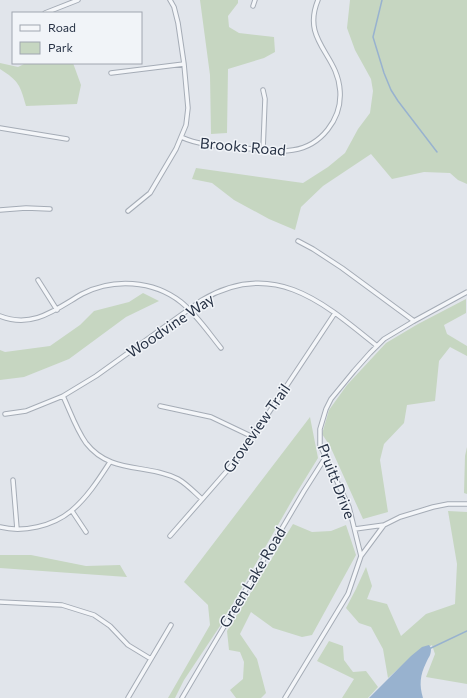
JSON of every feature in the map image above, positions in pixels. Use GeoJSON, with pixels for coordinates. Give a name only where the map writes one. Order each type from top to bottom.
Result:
{"type":"FeatureCollection","features":[{"type":"Feature","properties":{"kind":"street"},"geometry":{"type":"LineString","coordinates":[[48,12],[78,0]]}},
{"type":"Feature","properties":{"kind":"street"},"geometry":{"type":"LineString","coordinates":[[128,210],[150,194],[182,137],[186,125],[188,108],[184,64],[178,23],[174,7],[170,0]]}},
{"type":"Feature","properties":{"kind":"street"},"geometry":{"type":"LineString","coordinates":[[253,6],[255,0]]}},
{"type":"Feature","properties":{"kind":"street","name":"Brooks Road"},"geometry":{"type":"LineString","coordinates":[[182,137],[206,145],[263,150],[293,150],[309,145],[318,140],[326,132],[337,114],[341,96],[340,84],[334,68],[319,42],[313,27],[313,17],[318,0]]}},
{"type":"Feature","properties":{"kind":"street"},"geometry":{"type":"LineString","coordinates":[[111,73],[184,64]]}},
{"type":"Feature","properties":{"kind":"street"},"geometry":{"type":"LineString","coordinates":[[263,90],[265,99],[263,150]]}},
{"type":"Feature","properties":{"kind":"street"},"geometry":{"type":"LineString","coordinates":[[0,128],[67,139]]}},
{"type":"Feature","properties":{"kind":"street"},"geometry":{"type":"LineString","coordinates":[[0,210],[26,208],[50,209]]}},
{"type":"Feature","properties":{"kind":"street"},"geometry":{"type":"LineString","coordinates":[[298,240],[342,268],[414,321]]}},
{"type":"Feature","properties":{"kind":"street"},"geometry":{"type":"LineString","coordinates":[[38,280],[57,310]]}},
{"type":"Feature","properties":{"kind":"street"},"geometry":{"type":"LineString","coordinates":[[0,316],[14,320],[26,320],[57,310],[96,288],[121,283],[138,284],[154,288],[170,295],[180,302],[196,316],[221,348]]}},
{"type":"Feature","properties":{"kind":"street","name":"Woodvine Way"},"geometry":{"type":"LineString","coordinates":[[5,414],[26,411],[63,396],[96,376],[212,295],[222,290],[241,285],[261,283],[282,286],[302,292],[335,313],[377,346]]}},
{"type":"Feature","properties":{"kind":"street","name":"Pruitt Drive"},"geometry":{"type":"LineString","coordinates":[[467,292],[384,339],[331,399],[322,420],[320,434],[320,445],[349,507],[355,529],[384,525],[400,517],[433,507],[448,504],[467,504]]}},
{"type":"Feature","properties":{"kind":"street","name":"Groveview Trail"},"geometry":{"type":"LineString","coordinates":[[170,536],[240,456],[318,336],[335,313]]}},
{"type":"Feature","properties":{"kind":"street"},"geometry":{"type":"LineString","coordinates":[[63,396],[87,443],[98,454],[110,462],[127,467],[157,472],[179,480],[202,499]]}},
{"type":"Feature","properties":{"kind":"street"},"geometry":{"type":"LineString","coordinates":[[160,406],[211,417],[253,437]]}},
{"type":"Feature","properties":{"kind":"street","name":"Green Lake Road"},"geometry":{"type":"LineString","coordinates":[[182,698],[325,458]]}},
{"type":"Feature","properties":{"kind":"street"},"geometry":{"type":"LineString","coordinates":[[0,527],[17,529],[28,528],[46,524],[61,518],[72,511],[86,497],[110,462]]}},
{"type":"Feature","properties":{"kind":"street"},"geometry":{"type":"LineString","coordinates":[[13,480],[17,529]]}},
{"type":"Feature","properties":{"kind":"street"},"geometry":{"type":"LineString","coordinates":[[72,511],[86,532]]}},
{"type":"Feature","properties":{"kind":"street"},"geometry":{"type":"LineString","coordinates":[[285,698],[348,594],[361,556],[384,525]]}},
{"type":"Feature","properties":{"kind":"street"},"geometry":{"type":"LineString","coordinates":[[355,529],[361,556]]}},
{"type":"Feature","properties":{"kind":"street"},"geometry":{"type":"LineString","coordinates":[[0,602],[62,605],[94,615],[110,626],[128,645],[151,659]]}},
{"type":"Feature","properties":{"kind":"street"},"geometry":{"type":"LineString","coordinates":[[128,698],[171,625]]}},
{"type":"Feature","properties":{"kind":"green space"},"geometry":{"type":"Polygon","coordinates":[[[200,0],[238,0],[238,3],[228,16],[229,27],[239,33],[274,37],[275,52],[264,58],[228,69],[227,133],[211,134],[210,75],[200,0]]]}},
{"type":"Feature","properties":{"kind":"green space"},"geometry":{"type":"Polygon","coordinates":[[[350,0],[467,0],[467,184],[458,180],[450,173],[424,172],[392,179],[371,154],[323,186],[301,207],[295,230],[269,219],[234,200],[212,183],[192,179],[196,168],[303,183],[328,167],[345,153],[358,129],[370,113],[373,91],[371,79],[355,50],[347,28],[350,0]]]}},
{"type":"Feature","properties":{"kind":"green space"},"geometry":{"type":"Polygon","coordinates":[[[0,63],[18,67],[24,64],[73,64],[81,85],[77,104],[26,106],[18,84],[0,69],[0,63]]]}},
{"type":"Feature","properties":{"kind":"green space"},"geometry":{"type":"Polygon","coordinates":[[[143,293],[159,301],[126,317],[69,359],[24,377],[0,380],[0,350],[5,352],[50,346],[80,325],[94,311],[129,302],[143,293]]]}},
{"type":"Feature","properties":{"kind":"green space"},"geometry":{"type":"Polygon","coordinates":[[[466,299],[466,313],[444,325],[447,334],[467,346],[467,356],[450,347],[439,361],[435,401],[407,405],[404,423],[384,444],[380,460],[388,512],[363,519],[330,446],[322,434],[329,410],[347,385],[386,343],[418,324],[466,299]]]}},
{"type":"Feature","properties":{"kind":"green space"},"geometry":{"type":"Polygon","coordinates":[[[310,417],[318,458],[220,626],[184,680],[175,698],[168,698],[210,625],[208,605],[184,582],[310,417]]]}},
{"type":"Feature","properties":{"kind":"green space"},"geometry":{"type":"Polygon","coordinates":[[[467,447],[467,494],[464,493],[465,456],[467,447]]]}},
{"type":"Feature","properties":{"kind":"green space"},"geometry":{"type":"Polygon","coordinates":[[[448,511],[467,512],[467,684],[426,677],[435,654],[432,645],[413,656],[388,678],[383,649],[371,627],[359,623],[346,608],[366,567],[372,586],[367,599],[387,604],[401,636],[426,614],[455,604],[457,564],[448,511]]]}},
{"type":"Feature","properties":{"kind":"green space"},"geometry":{"type":"Polygon","coordinates":[[[293,524],[312,532],[331,531],[346,525],[356,555],[312,635],[302,637],[273,628],[251,612],[240,634],[257,659],[266,693],[261,698],[236,698],[230,690],[243,679],[244,662],[240,652],[229,650],[227,631],[293,524]]]}},
{"type":"Feature","properties":{"kind":"green space"},"geometry":{"type":"Polygon","coordinates":[[[0,555],[31,555],[86,566],[120,565],[127,577],[0,568],[0,555]]]}},
{"type":"Feature","properties":{"kind":"green space"},"geometry":{"type":"Polygon","coordinates":[[[329,641],[343,646],[344,660],[353,672],[366,671],[378,687],[368,698],[342,698],[354,679],[317,661],[329,641]]]}},
{"type":"Feature","properties":{"kind":"water"},"geometry":{"type":"Polygon","coordinates":[[[429,645],[431,648],[431,653],[421,676],[423,698],[369,698],[411,656],[422,647],[429,645]]]}},
{"type":"Feature","properties":{"kind":"waterway"},"geometry":{"type":"LineString","coordinates":[[382,0],[373,37],[384,73],[391,90],[398,101],[437,152]]}},
{"type":"Feature","properties":{"kind":"waterway"},"geometry":{"type":"LineString","coordinates":[[431,648],[467,631]]}}]}
